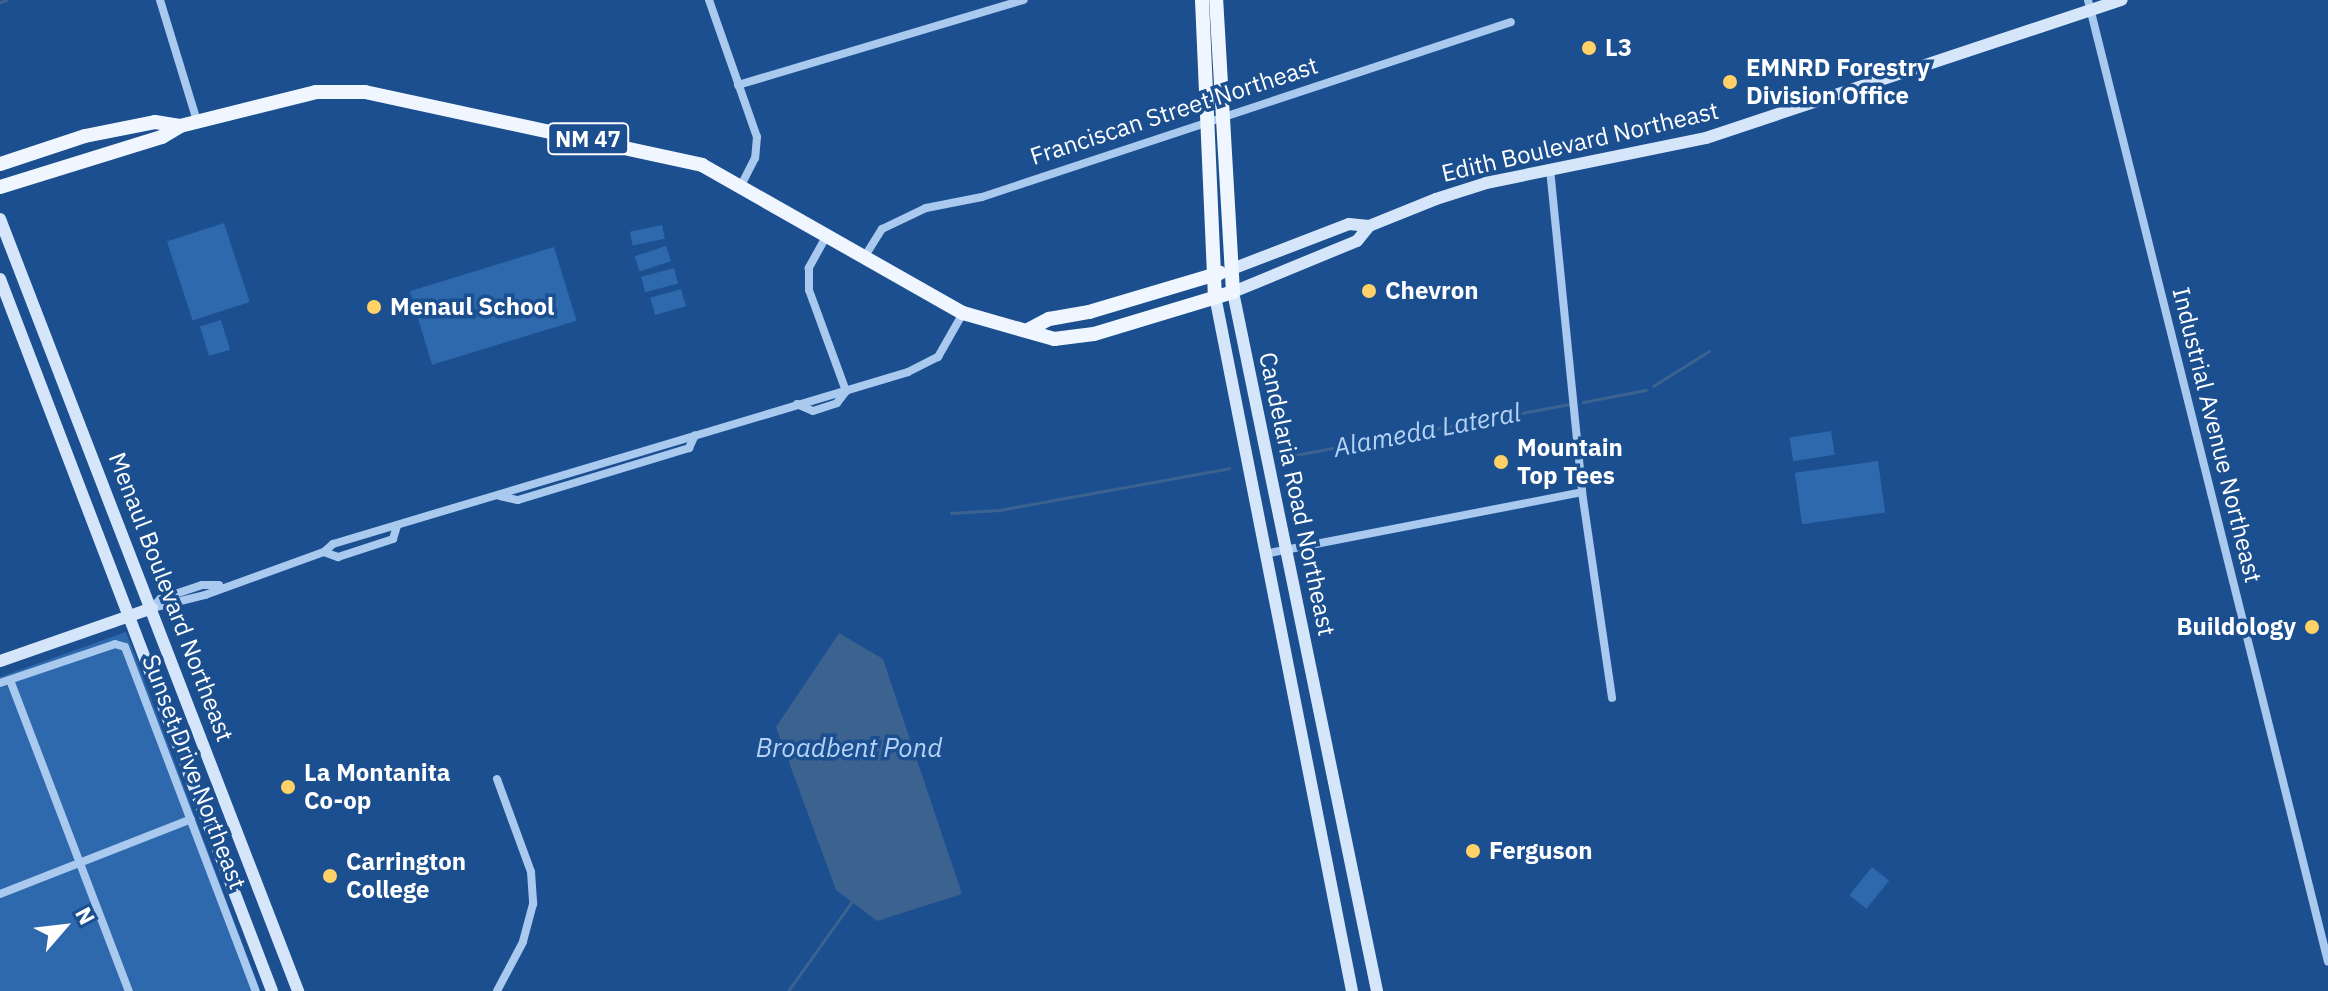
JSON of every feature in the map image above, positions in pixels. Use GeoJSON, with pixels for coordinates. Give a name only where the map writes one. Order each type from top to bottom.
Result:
{"type":"FeatureCollection","features":[{"type":"Feature","properties":{"kind":"main road","name":"Candelaria Road Northeast"},"geometry":{"type":"LineString","coordinates":[[1202,0],[1215,296],[1263,555],[1352,991]]}},
{"type":"Feature","properties":{"kind":"main road","name":"Candelaria Road Northeast"},"geometry":{"type":"LineString","coordinates":[[1216,0],[1233,292],[1377,991]]}},
{"type":"Feature","properties":{"kind":"main road","name":"Edith Boulevard Northeast"},"geometry":{"type":"LineString","coordinates":[[1028,330],[1049,319],[1232,269],[1349,224],[1369,226],[1473,187],[1706,138],[2089,5],[2122,0]]}},
{"type":"Feature","properties":{"kind":"main road","name":"NM 47"},"geometry":{"type":"LineString","coordinates":[[0,187],[162,137],[180,126],[197,121],[316,92],[365,92],[669,157],[742,183],[963,313]]}},
{"type":"Feature","properties":{"kind":"main road","name":"NM 47"},"geometry":{"type":"LineString","coordinates":[[0,164],[85,136],[155,122],[180,126]]}},
{"type":"Feature","properties":{"kind":"main road","name":"Menaul Boulevard Northeast"},"geometry":{"type":"LineString","coordinates":[[0,219],[298,991]]}},
{"type":"Feature","properties":{"kind":"main road","name":"Edith Boulevard Northeast"},"geometry":{"type":"LineString","coordinates":[[963,313],[1054,339],[1094,334],[1233,292],[1357,241],[1369,226]]}},
{"type":"Feature","properties":{"kind":"main road","name":"Menaul Boulevard Northeast"},"geometry":{"type":"LineString","coordinates":[[0,279],[272,991]]}},
{"type":"Feature","properties":{"kind":"main road"},"geometry":{"type":"LineString","coordinates":[[30,355],[50,347]]}},
{"type":"Feature","properties":{"kind":"main road"},"geometry":{"type":"LineString","coordinates":[[0,661],[152,608]]}},
{"type":"Feature","properties":{"kind":"street"},"geometry":{"type":"LineString","coordinates":[[160,0],[197,121]]}},
{"type":"Feature","properties":{"kind":"street"},"geometry":{"type":"LineString","coordinates":[[709,0],[757,137],[755,158],[742,183]]}},
{"type":"Feature","properties":{"kind":"street"},"geometry":{"type":"LineString","coordinates":[[738,85],[1024,0]]}},
{"type":"Feature","properties":{"kind":"street","name":"Industrial Avenue Northeast"},"geometry":{"type":"LineString","coordinates":[[2089,5],[2328,962]]}},
{"type":"Feature","properties":{"kind":"street","name":"Franciscan Street Northeast"},"geometry":{"type":"LineString","coordinates":[[865,256],[882,229],[897,219],[982,197],[1222,114],[1511,22]]}},
{"type":"Feature","properties":{"kind":"street"},"geometry":{"type":"LineString","coordinates":[[1550,169],[1582,492],[1612,698]]}},
{"type":"Feature","properties":{"kind":"street"},"geometry":{"type":"LineString","coordinates":[[827,234],[809,268],[809,290],[846,391]]}},
{"type":"Feature","properties":{"kind":"street"},"geometry":{"type":"LineString","coordinates":[[152,608],[205,595],[219,585],[324,552],[338,557],[393,539],[397,526],[498,496],[518,500],[689,448],[695,435],[797,404],[813,411],[837,403],[846,391],[927,365],[938,357],[963,313]]}},
{"type":"Feature","properties":{"kind":"street"},"geometry":{"type":"LineString","coordinates":[[1263,555],[1286,547],[1582,492]]}},
{"type":"Feature","properties":{"kind":"street","name":"Sunset Drive Northeast"},"geometry":{"type":"LineString","coordinates":[[0,683],[122,643],[256,991]]}},
{"type":"Feature","properties":{"kind":"street"},"geometry":{"type":"LineString","coordinates":[[10,680],[129,991]]}},
{"type":"Feature","properties":{"kind":"street"},"geometry":{"type":"LineString","coordinates":[[497,779],[531,872],[531,920],[497,991]]}},
{"type":"Feature","properties":{"kind":"street"},"geometry":{"type":"LineString","coordinates":[[0,894],[191,819]]}},
{"type":"Feature","properties":{"kind":"shaded area"},"geometry":{"type":"Polygon","coordinates":[[[224,223],[250,302],[193,320],[167,242],[224,223]]]}},
{"type":"Feature","properties":{"kind":"shaded area"},"geometry":{"type":"Polygon","coordinates":[[[662,225],[665,239],[633,246],[630,232],[662,225]]]}},
{"type":"Feature","properties":{"kind":"shaded area"},"geometry":{"type":"Polygon","coordinates":[[[666,246],[671,261],[640,271],[635,256],[666,246]]]}},
{"type":"Feature","properties":{"kind":"shaded area"},"geometry":{"type":"Polygon","coordinates":[[[554,247],[577,321],[432,365],[410,291],[554,247]]]}},
{"type":"Feature","properties":{"kind":"shaded area"},"geometry":{"type":"Polygon","coordinates":[[[674,268],[678,283],[645,292],[641,277],[674,268]]]}},
{"type":"Feature","properties":{"kind":"shaded area"},"geometry":{"type":"Polygon","coordinates":[[[681,289],[686,306],[655,315],[650,298],[681,289]]]}},
{"type":"Feature","properties":{"kind":"shaded area"},"geometry":{"type":"Polygon","coordinates":[[[221,320],[230,350],[209,356],[200,326],[221,320]]]}},
{"type":"Feature","properties":{"kind":"shaded area"},"geometry":{"type":"Polygon","coordinates":[[[1831,431],[1835,455],[1793,461],[1790,438],[1831,431]]]}},
{"type":"Feature","properties":{"kind":"shaded area"},"geometry":{"type":"Polygon","coordinates":[[[1878,461],[1885,512],[1802,524],[1795,473],[1878,461]]]}},
{"type":"Feature","properties":{"kind":"shaded area"},"geometry":{"type":"Polygon","coordinates":[[[126,632],[260,991],[0,991],[0,677],[126,632]]]}},
{"type":"Feature","properties":{"kind":"shaded area"},"geometry":{"type":"Polygon","coordinates":[[[1872,867],[1889,881],[1866,909],[1849,895],[1872,867]]]}},
{"type":"Feature","properties":{"kind":"water","name":"Broadbent Pond"},"geometry":{"type":"Polygon","coordinates":[[[839,633],[883,659],[962,894],[877,921],[836,890],[776,727],[839,633]]]}},
{"type":"Feature","properties":{"kind":"waterway"},"geometry":{"type":"LineString","coordinates":[[0,2],[7,0]]}},
{"type":"Feature","properties":{"kind":"waterway"},"geometry":{"type":"LineString","coordinates":[[1653,386],[1709,351]]}},
{"type":"Feature","properties":{"kind":"waterway"},"geometry":{"type":"LineString","coordinates":[[1583,402],[1646,390]]}},
{"type":"Feature","properties":{"kind":"waterway","name":"Alameda Lateral"},"geometry":{"type":"LineString","coordinates":[[1284,457],[1571,404]]}},
{"type":"Feature","properties":{"kind":"waterway"},"geometry":{"type":"LineString","coordinates":[[951,513],[999,510],[1229,468]]}},
{"type":"Feature","properties":{"kind":"waterway"},"geometry":{"type":"LineString","coordinates":[[788,991],[853,900]]}},
{"type":"Feature","properties":{"kind":"place","name":"L3"},"geometry":{"type":"Point","coordinates":[1589,48]}},
{"type":"Feature","properties":{"kind":"place","name":"EMNRD Forestry Division Office"},"geometry":{"type":"Point","coordinates":[1730,82]}},
{"type":"Feature","properties":{"kind":"place","name":"Chevron"},"geometry":{"type":"Point","coordinates":[1369,291]}},
{"type":"Feature","properties":{"kind":"place","name":"Menaul School"},"geometry":{"type":"Point","coordinates":[374,307]}},
{"type":"Feature","properties":{"kind":"place","name":"Mountain Top Tees"},"geometry":{"type":"Point","coordinates":[1501,462]}},
{"type":"Feature","properties":{"kind":"place","name":"Buildology"},"geometry":{"type":"Point","coordinates":[2312,627]}},
{"type":"Feature","properties":{"kind":"place","name":"La Montanita Co-op"},"geometry":{"type":"Point","coordinates":[288,787]}},
{"type":"Feature","properties":{"kind":"place","name":"Ferguson"},"geometry":{"type":"Point","coordinates":[1473,851]}},
{"type":"Feature","properties":{"kind":"place","name":"Carrington College"},"geometry":{"type":"Point","coordinates":[330,876]}}]}
